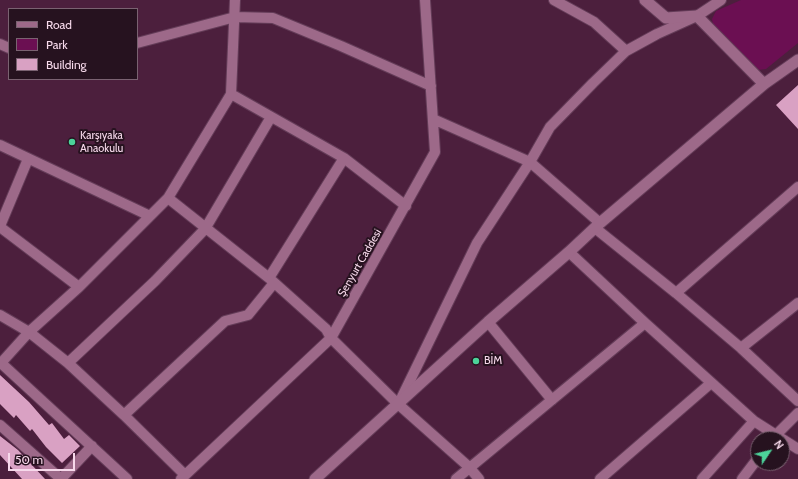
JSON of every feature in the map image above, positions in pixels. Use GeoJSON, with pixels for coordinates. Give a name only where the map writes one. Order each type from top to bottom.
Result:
{"type":"FeatureCollection","features":[{"type":"Feature","properties":{"kind":"street"},"geometry":{"type":"LineString","coordinates":[[127,479],[1,363],[28,332],[79,287],[168,198],[231,94],[235,0]]}},
{"type":"Feature","properties":{"kind":"street","name":"Şenyurt Caddesi"},"geometry":{"type":"LineString","coordinates":[[183,477],[330,338],[406,206],[435,152],[425,0]]}},
{"type":"Feature","properties":{"kind":"street"},"geometry":{"type":"LineString","coordinates":[[554,0],[594,22],[626,51]]}},
{"type":"Feature","properties":{"kind":"street"},"geometry":{"type":"LineString","coordinates":[[645,0],[666,18],[697,16],[764,84]]}},
{"type":"Feature","properties":{"kind":"street"},"geometry":{"type":"LineString","coordinates":[[398,404],[478,244],[530,162],[550,127],[592,83],[626,51],[657,34],[697,16],[721,0]]}},
{"type":"Feature","properties":{"kind":"street"},"geometry":{"type":"LineString","coordinates":[[138,43],[235,17],[274,18],[431,86]]}},
{"type":"Feature","properties":{"kind":"street"},"geometry":{"type":"LineString","coordinates":[[315,479],[488,322],[569,252],[597,225],[764,84],[798,60]]}},
{"type":"Feature","properties":{"kind":"street"},"geometry":{"type":"LineString","coordinates":[[231,94],[344,158],[406,206]]}},
{"type":"Feature","properties":{"kind":"street"},"geometry":{"type":"LineString","coordinates":[[68,362],[155,282],[205,228],[271,118]]}},
{"type":"Feature","properties":{"kind":"street"},"geometry":{"type":"LineString","coordinates":[[433,120],[530,162],[597,225],[741,348],[798,401]]}},
{"type":"Feature","properties":{"kind":"street"},"geometry":{"type":"LineString","coordinates":[[0,145],[150,216]]}},
{"type":"Feature","properties":{"kind":"street"},"geometry":{"type":"LineString","coordinates":[[28,158],[0,226],[79,287]]}},
{"type":"Feature","properties":{"kind":"street"},"geometry":{"type":"LineString","coordinates":[[124,415],[224,321],[248,315],[271,281],[344,158]]}},
{"type":"Feature","properties":{"kind":"street"},"geometry":{"type":"LineString","coordinates":[[676,292],[798,187]]}},
{"type":"Feature","properties":{"kind":"street"},"geometry":{"type":"LineString","coordinates":[[168,198],[271,281],[326,329],[330,338],[398,404],[469,467],[479,479]]}},
{"type":"Feature","properties":{"kind":"street"},"geometry":{"type":"LineString","coordinates":[[569,252],[645,323],[766,431]]}},
{"type":"Feature","properties":{"kind":"street"},"geometry":{"type":"LineString","coordinates":[[741,348],[798,303]]}},
{"type":"Feature","properties":{"kind":"street"},"geometry":{"type":"LineString","coordinates":[[0,315],[28,332],[68,362],[124,415],[183,477]]}},
{"type":"Feature","properties":{"kind":"street"},"geometry":{"type":"LineString","coordinates":[[488,322],[552,400]]}},
{"type":"Feature","properties":{"kind":"street"},"geometry":{"type":"LineString","coordinates":[[456,479],[645,323]]}},
{"type":"Feature","properties":{"kind":"street"},"geometry":{"type":"LineString","coordinates":[[600,479],[711,382]]}},
{"type":"Feature","properties":{"kind":"street"},"geometry":{"type":"LineString","coordinates":[[780,431],[798,413]]}},
{"type":"Feature","properties":{"kind":"street"},"geometry":{"type":"LineString","coordinates":[[702,479],[754,421]]}},
{"type":"Feature","properties":{"kind":"street"},"geometry":{"type":"LineString","coordinates":[[0,425],[61,479],[92,446]]}},
{"type":"Feature","properties":{"kind":"street"},"geometry":{"type":"LineString","coordinates":[[742,479],[750,468]]}},
{"type":"Feature","properties":{"kind":"green space"},"geometry":{"type":"Polygon","coordinates":[[[741,0],[798,0],[798,43],[766,69],[758,70],[752,65],[713,24],[712,19],[716,11],[741,0]]]}},
{"type":"Feature","properties":{"kind":"building"},"geometry":{"type":"Polygon","coordinates":[[[798,85],[798,129],[776,105],[798,85]]]}},
{"type":"Feature","properties":{"kind":"building"},"geometry":{"type":"Polygon","coordinates":[[[0,375],[29,402],[49,425],[52,423],[64,439],[69,435],[80,446],[62,463],[46,447],[32,429],[30,431],[16,415],[14,418],[0,404],[0,375]]]}},
{"type":"Feature","properties":{"kind":"building"},"geometry":{"type":"Polygon","coordinates":[[[0,436],[18,450],[45,479],[22,479],[0,455],[0,436]]]}},
{"type":"Feature","properties":{"kind":"place","name":"Karşıyaka Anaokulu"},"geometry":{"type":"Point","coordinates":[72,142]}},
{"type":"Feature","properties":{"kind":"place","name":"BİM"},"geometry":{"type":"Point","coordinates":[476,361]}}]}
